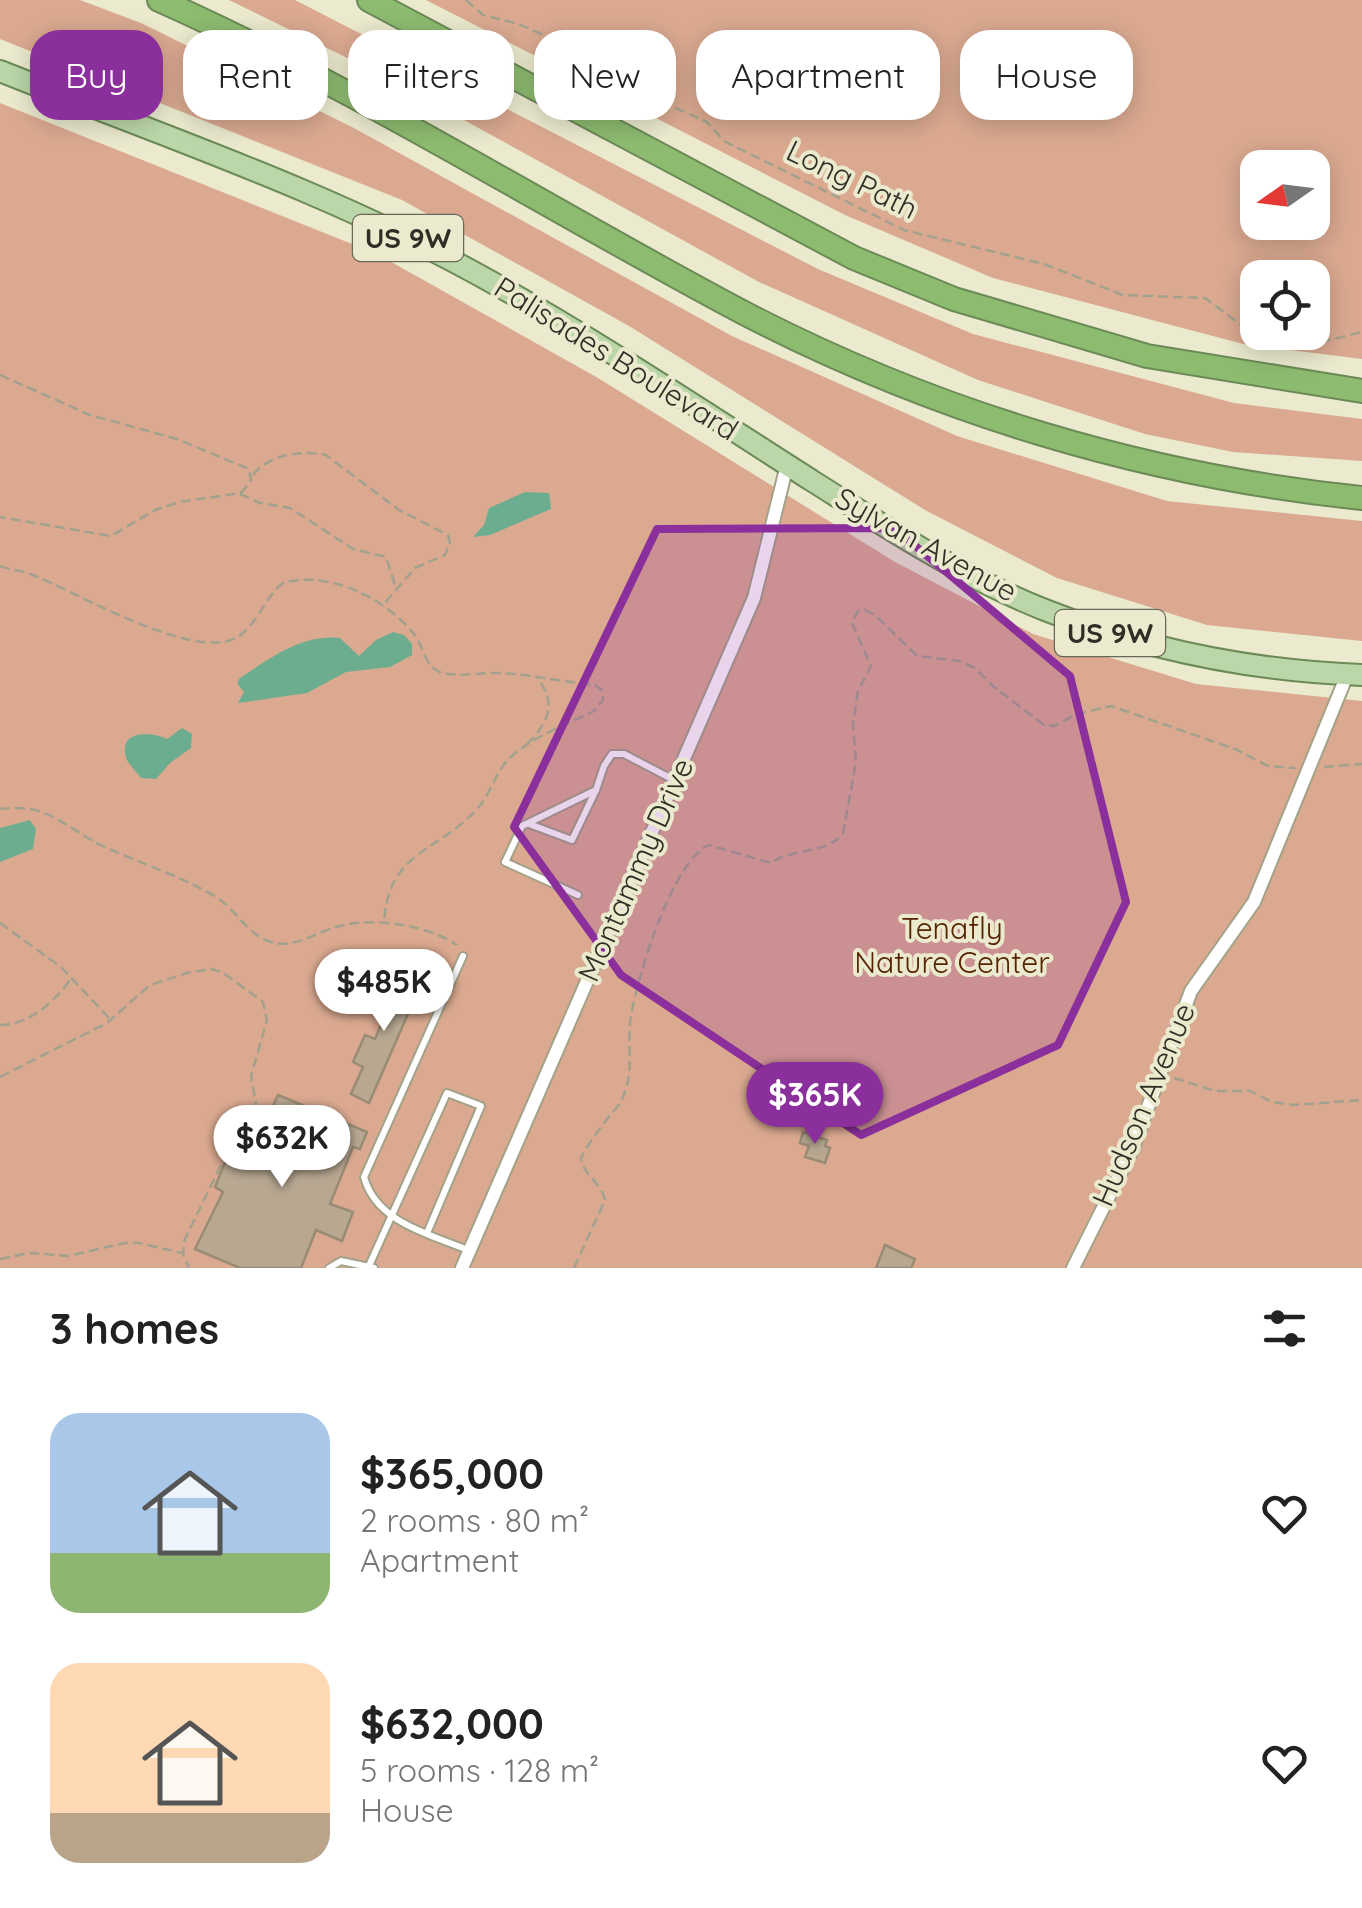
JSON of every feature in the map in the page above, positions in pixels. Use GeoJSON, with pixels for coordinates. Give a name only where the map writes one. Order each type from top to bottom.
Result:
{"type":"FeatureCollection","features":[{"type":"Feature","properties":{"kind":"highway"},"geometry":{"type":"LineString","coordinates":[[159,0],[216,25],[354,97],[747,314],[865,368],[995,420],[1107,454],[1228,481],[1362,498]]}},
{"type":"Feature","properties":{"kind":"highway"},"geometry":{"type":"LineString","coordinates":[[369,0],[854,258],[954,299],[1147,356],[1362,391]]}},
{"type":"Feature","properties":{"kind":"main road","name":"Palisades Boulevard"},"geometry":{"type":"LineString","coordinates":[[0,71],[303,191],[426,247],[522,300],[788,465]]}},
{"type":"Feature","properties":{"kind":"main road","name":"Sylvan Avenue"},"geometry":{"type":"LineString","coordinates":[[788,465],[947,564],[1061,616],[1143,643],[1202,656],[1272,668],[1355,675]]}},
{"type":"Feature","properties":{"kind":"street","name":"Montammy Drive"},"geometry":{"type":"LineString","coordinates":[[462,1268],[754,598],[788,465]]}},
{"type":"Feature","properties":{"kind":"street","name":"Hudson Avenue"},"geometry":{"type":"LineString","coordinates":[[1072,1268],[1132,1150],[1162,1075],[1180,1014],[1191,991],[1254,902],[1278,838],[1355,675]]}},
{"type":"Feature","properties":{"kind":"lane"},"geometry":{"type":"LineString","coordinates":[[528,823],[572,840],[612,754],[624,754],[675,780]]}},
{"type":"Feature","properties":{"kind":"lane"},"geometry":{"type":"LineString","coordinates":[[578,896],[505,862],[522,826],[596,790]]}},
{"type":"Feature","properties":{"kind":"lane"},"geometry":{"type":"LineString","coordinates":[[463,956],[364,1177],[369,1196],[392,1216],[470,1250]]}},
{"type":"Feature","properties":{"kind":"lane"},"geometry":{"type":"LineString","coordinates":[[329,1268],[340,1262],[370,1267],[447,1093],[481,1106],[427,1233]]}},
{"type":"Feature","properties":{"kind":"path","name":"Long Path"},"geometry":{"type":"LineString","coordinates":[[466,0],[483,15],[519,24],[656,86],[668,104],[706,122],[724,141],[904,230],[1044,264],[1122,295],[1205,298],[1272,348],[1362,332]]}},
{"type":"Feature","properties":{"kind":"path"},"geometry":{"type":"LineString","coordinates":[[0,375],[90,415],[134,424],[237,462],[249,469],[251,479]]}},
{"type":"Feature","properties":{"kind":"path"},"geometry":{"type":"LineString","coordinates":[[234,494],[248,486],[263,464],[274,457],[321,453],[399,510],[448,535],[450,544],[445,555],[415,568],[382,606]]}},
{"type":"Feature","properties":{"kind":"path"},"geometry":{"type":"LineString","coordinates":[[0,516],[110,536],[154,510],[179,502],[241,494],[290,508],[352,549],[386,558],[395,589]]}},
{"type":"Feature","properties":{"kind":"path"},"geometry":{"type":"LineString","coordinates":[[0,566],[26,572],[102,609],[199,642],[224,642],[237,637],[277,587],[298,579],[318,578],[350,588],[382,606],[415,634],[434,669],[595,685],[602,690],[603,700],[594,711],[522,748]]}},
{"type":"Feature","properties":{"kind":"path"},"geometry":{"type":"LineString","coordinates":[[574,1268],[606,1200],[581,1158],[622,1100],[632,1060],[629,1029],[636,992],[649,947],[687,864],[709,845],[771,863],[784,854],[799,854],[834,843],[844,834],[856,762],[853,724],[858,691],[871,666],[852,623],[858,611],[875,615],[918,656],[959,661],[974,668],[1044,725],[1054,726],[1078,714],[1111,706],[1234,749],[1268,766],[1362,764]]}},
{"type":"Feature","properties":{"kind":"path"},"geometry":{"type":"LineString","coordinates":[[384,923],[388,893],[398,873],[477,809],[502,765],[544,726],[549,714],[546,692],[536,678]]}},
{"type":"Feature","properties":{"kind":"path"},"geometry":{"type":"LineString","coordinates":[[0,809],[40,811],[102,846],[197,886],[228,905],[252,932],[280,945],[343,924],[384,923],[448,940],[460,948],[463,956]]}},
{"type":"Feature","properties":{"kind":"path"},"geometry":{"type":"LineString","coordinates":[[0,923],[61,967],[111,1020]]}},
{"type":"Feature","properties":{"kind":"path"},"geometry":{"type":"LineString","coordinates":[[0,1077],[111,1020],[150,985],[199,970],[222,972],[244,986],[266,1009],[267,1020],[251,1076],[256,1104],[254,1119],[223,1161],[185,1239],[183,1254],[190,1268]]}},
{"type":"Feature","properties":{"kind":"path"},"geometry":{"type":"LineString","coordinates":[[0,1025],[16,1024],[31,1017],[71,979]]}},
{"type":"Feature","properties":{"kind":"path"},"geometry":{"type":"LineString","coordinates":[[1162,1075],[1215,1091],[1250,1091],[1279,1104],[1303,1106],[1362,1100]]}},
{"type":"Feature","properties":{"kind":"path"},"geometry":{"type":"LineString","coordinates":[[0,1258],[30,1253],[69,1256],[124,1244],[183,1254]]}},
{"type":"Feature","properties":{"kind":"highlighted area"},"geometry":{"type":"Polygon","coordinates":[[[894,528],[1070,676],[1126,902],[1058,1045],[861,1135],[621,975],[514,827],[657,529],[894,528]]]}},
{"type":"Feature","properties":{"kind":"green space"},"geometry":{"type":"Polygon","coordinates":[[[0,0],[80,0],[155,30],[30,30],[30,51],[0,39],[0,0]]]}},
{"type":"Feature","properties":{"kind":"green space"},"geometry":{"type":"Polygon","coordinates":[[[229,0],[295,0],[353,30],[348,30],[348,58],[328,49],[328,30],[290,30],[229,0]]]}},
{"type":"Feature","properties":{"kind":"green space"},"geometry":{"type":"Polygon","coordinates":[[[426,0],[1362,0],[1362,359],[1291,350],[1330,350],[1330,260],[1240,260],[1240,343],[993,278],[845,215],[660,120],[676,120],[676,30],[534,30],[534,55],[514,45],[514,30],[484,30],[426,0]]]}},
{"type":"Feature","properties":{"kind":"green space"},"geometry":{"type":"Polygon","coordinates":[[[163,34],[183,44],[183,112],[163,104],[163,34]]]}},
{"type":"Feature","properties":{"kind":"green space","name":"Tenafly Nature Center"},"geometry":{"type":"Polygon","coordinates":[[[0,103],[30,115],[30,120],[42,120],[377,254],[598,378],[895,562],[1033,634],[1196,684],[1362,701],[1362,1268],[0,1268],[0,103]]]}},
{"type":"Feature","properties":{"kind":"green space"},"geometry":{"type":"Polygon","coordinates":[[[514,113],[818,269],[973,334],[1234,403],[1362,419],[1362,461],[1233,452],[1145,434],[978,380],[759,282],[464,120],[514,120],[514,113]]]}},
{"type":"Feature","properties":{"kind":"green space"},"geometry":{"type":"Polygon","coordinates":[[[328,115],[732,336],[957,436],[1167,501],[1362,521],[1362,641],[1207,625],[1057,578],[925,510],[629,326],[402,200],[202,120],[328,120],[328,115]]]}},
{"type":"Feature","properties":{"kind":"shaded area"},"geometry":{"type":"Polygon","coordinates":[[[525,492],[549,493],[551,509],[490,535],[473,537],[484,525],[489,508],[525,492]]]}},
{"type":"Feature","properties":{"kind":"shaded area"},"geometry":{"type":"Polygon","coordinates":[[[393,632],[404,635],[412,644],[412,655],[390,667],[346,672],[307,693],[238,703],[244,692],[237,683],[240,678],[287,649],[312,640],[340,638],[359,656],[376,640],[393,632]]]}},
{"type":"Feature","properties":{"kind":"shaded area"},"geometry":{"type":"Polygon","coordinates":[[[182,728],[192,734],[191,748],[156,779],[141,778],[126,758],[127,742],[145,734],[167,739],[182,728]]]}},
{"type":"Feature","properties":{"kind":"shaded area"},"geometry":{"type":"Polygon","coordinates":[[[30,820],[36,829],[33,849],[0,862],[0,828],[30,820]]]}},
{"type":"Feature","properties":{"kind":"building"},"geometry":{"type":"Polygon","coordinates":[[[387,970],[421,984],[369,1103],[351,1094],[363,1067],[353,1062],[365,1035],[375,1039],[392,998],[378,992],[387,970]]]}},
{"type":"Feature","properties":{"kind":"building"},"geometry":{"type":"Polygon","coordinates":[[[278,1095],[367,1132],[360,1149],[353,1147],[330,1204],[353,1212],[342,1241],[316,1230],[301,1268],[240,1268],[195,1249],[223,1192],[215,1187],[227,1157],[239,1161],[248,1136],[258,1138],[278,1095]]]}},
{"type":"Feature","properties":{"kind":"building"},"geometry":{"type":"Polygon","coordinates":[[[803,1132],[827,1140],[825,1146],[830,1148],[825,1163],[805,1157],[809,1146],[800,1143],[803,1132]]]}},
{"type":"Feature","properties":{"kind":"building"},"geometry":{"type":"Polygon","coordinates":[[[885,1245],[915,1259],[911,1268],[876,1268],[885,1245]]]}}]}
